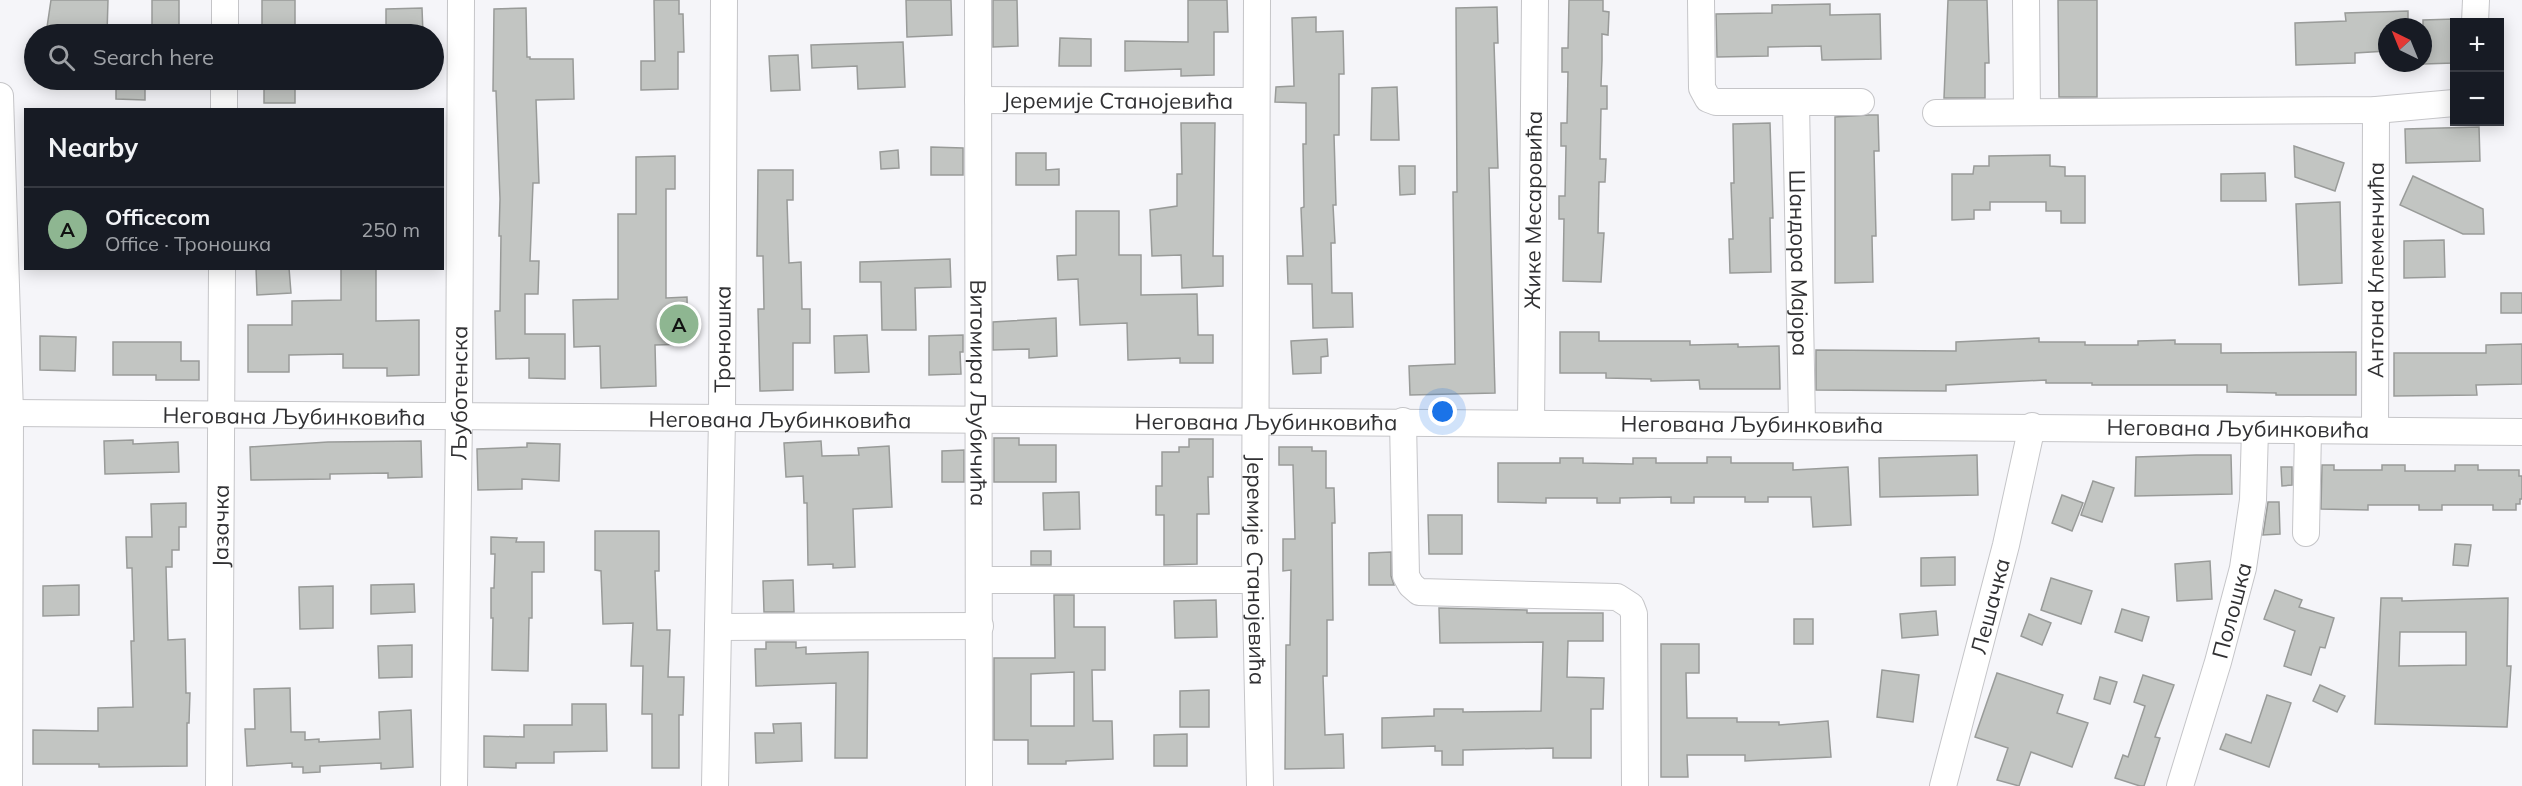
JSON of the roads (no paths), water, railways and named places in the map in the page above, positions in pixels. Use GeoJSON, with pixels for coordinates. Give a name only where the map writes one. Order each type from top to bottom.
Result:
{"type":"FeatureCollection","features":[{"type":"Feature","properties":{"kind":"street"},"geometry":{"type":"LineString","coordinates":[[225,0],[225,24]]}},
{"type":"Feature","properties":{"kind":"street","name":"Љуботенска"},"geometry":{"type":"LineString","coordinates":[[454,786],[461,0]]}},
{"type":"Feature","properties":{"kind":"street","name":"Троношка"},"geometry":{"type":"LineString","coordinates":[[715,786],[722,418],[724,0]]}},
{"type":"Feature","properties":{"kind":"street","name":"Витомира Љубичића"},"geometry":{"type":"LineString","coordinates":[[978,0],[979,786]]}},
{"type":"Feature","properties":{"kind":"street","name":"Јеремије Станојевића"},"geometry":{"type":"LineString","coordinates":[[1257,0],[1254,421],[1260,786]]}},
{"type":"Feature","properties":{"kind":"street","name":"Жике Месаровића"},"geometry":{"type":"LineString","coordinates":[[1531,422],[1535,0]]}},
{"type":"Feature","properties":{"kind":"street"},"geometry":{"type":"LineString","coordinates":[[1701,0],[1702,88],[1708,99],[1716,102],[1862,102]]}},
{"type":"Feature","properties":{"kind":"street"},"geometry":{"type":"LineString","coordinates":[[2026,0],[2027,112]]}},
{"type":"Feature","properties":{"kind":"street"},"geometry":{"type":"LineString","coordinates":[[2475,18],[2476,0]]}},
{"type":"Feature","properties":{"kind":"street"},"geometry":{"type":"LineString","coordinates":[[224,90],[224,108]]}},
{"type":"Feature","properties":{"kind":"street"},"geometry":{"type":"LineString","coordinates":[[0,96],[10,413],[9,786]]}},
{"type":"Feature","properties":{"kind":"street","name":"Јеремије Станојевића"},"geometry":{"type":"LineString","coordinates":[[978,100],[1256,101]]}},
{"type":"Feature","properties":{"kind":"street","name":"Шандора Мајора"},"geometry":{"type":"LineString","coordinates":[[1796,103],[1802,423]]}},
{"type":"Feature","properties":{"kind":"street"},"geometry":{"type":"LineString","coordinates":[[1936,113],[2085,114],[2376,110],[2450,103]]}},
{"type":"Feature","properties":{"kind":"street","name":"Антона Клеменчића"},"geometry":{"type":"LineString","coordinates":[[2375,430],[2376,110]]}},
{"type":"Feature","properties":{"kind":"street","name":"Јазачка"},"geometry":{"type":"LineString","coordinates":[[219,786],[222,270]]}},
{"type":"Feature","properties":{"kind":"street","name":"Негована Љубинковића"},"geometry":{"type":"LineString","coordinates":[[10,413],[221,416],[1802,423],[2522,432]]}},
{"type":"Feature","properties":{"kind":"street"},"geometry":{"type":"LineString","coordinates":[[1403,421],[1406,576],[1411,585],[1419,591],[1617,597],[1631,606],[1634,614],[1635,786]]}},
{"type":"Feature","properties":{"kind":"street","name":"Лешачка"},"geometry":{"type":"LineString","coordinates":[[1943,786],[2006,545],[2032,426]]}},
{"type":"Feature","properties":{"kind":"street","name":"Полошка"},"geometry":{"type":"LineString","coordinates":[[2180,786],[2218,662],[2243,568],[2253,500],[2255,430]]}},
{"type":"Feature","properties":{"kind":"street"},"geometry":{"type":"LineString","coordinates":[[2306,533],[2308,430]]}},
{"type":"Feature","properties":{"kind":"street"},"geometry":{"type":"LineString","coordinates":[[979,580],[1255,580]]}},
{"type":"Feature","properties":{"kind":"street"},"geometry":{"type":"LineString","coordinates":[[718,627],[980,626]]}},
{"type":"Feature","properties":{"kind":"place","name":"Officecom"},"geometry":{"type":"Point","coordinates":[679,324]}}]}
